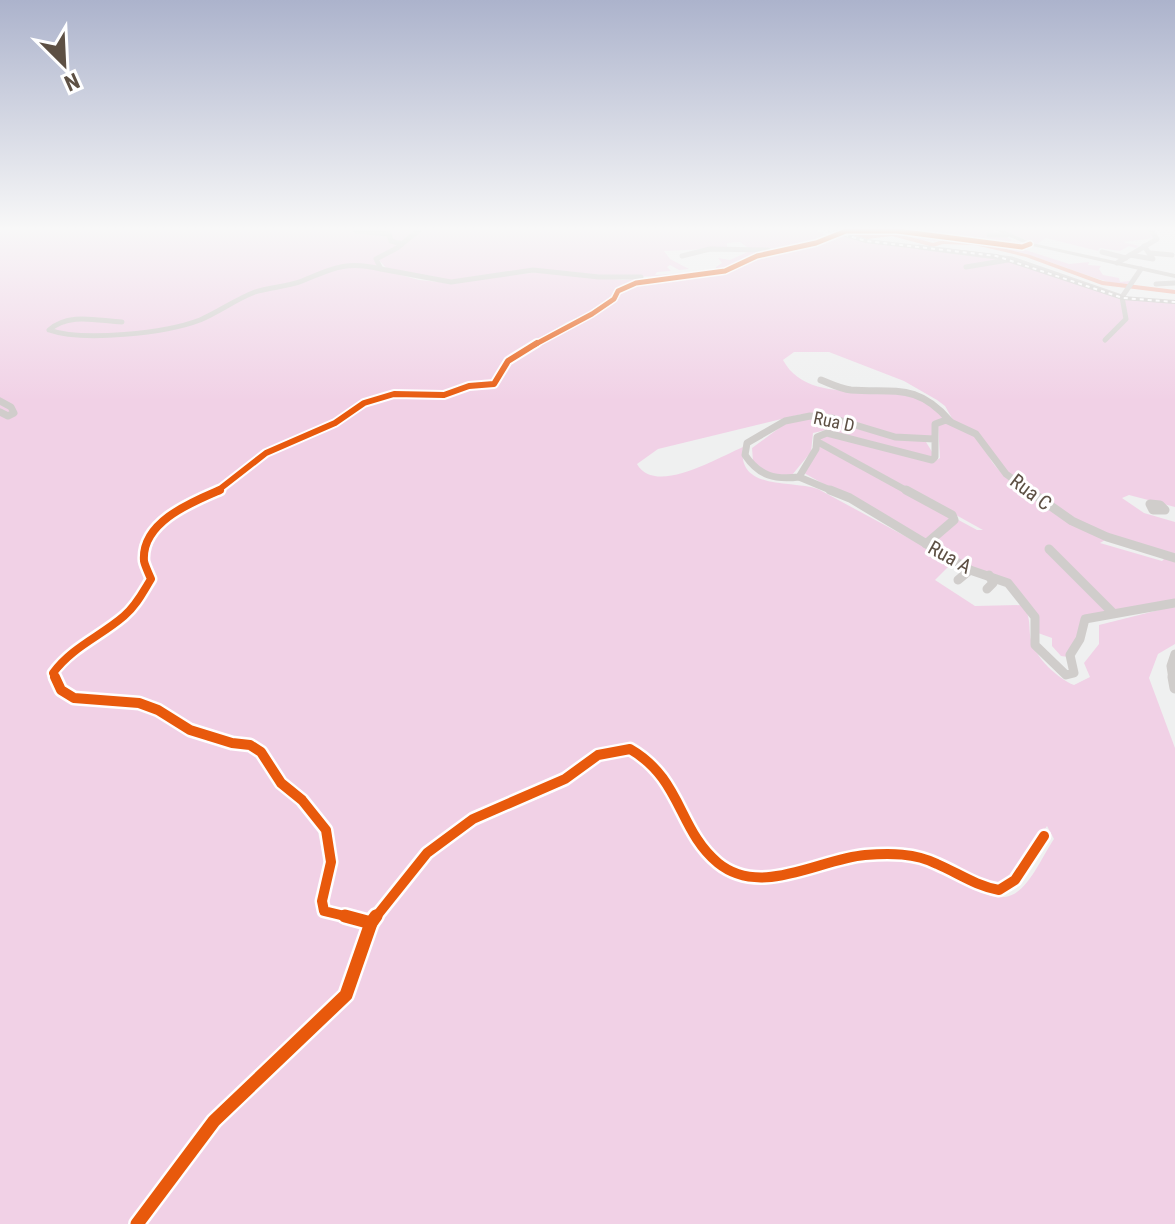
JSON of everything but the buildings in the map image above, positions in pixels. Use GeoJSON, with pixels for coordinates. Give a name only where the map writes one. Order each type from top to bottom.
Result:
{"type":"FeatureCollection","features":[{"type":"Feature","properties":{"kind":"street"},"geometry":{"type":"LineString","coordinates":[[122,322],[74,320],[54,324],[49,330],[55,334],[84,335],[188,324],[221,312],[249,295],[280,287]]}},
{"type":"Feature","properties":{"kind":"street"},"geometry":{"type":"LineString","coordinates":[[371,923],[324,911],[322,901],[331,862],[326,830],[302,800],[281,783],[266,758],[255,747],[204,735],[139,703],[74,698],[56,684],[54,669],[84,642],[126,615],[145,590],[151,574],[145,556],[155,527],[180,508],[222,489],[261,456],[335,423],[369,401],[394,394],[444,395],[469,386],[491,385],[506,369],[508,361],[574,321],[597,311],[626,287]]}},
{"type":"Feature","properties":{"kind":"street"},"geometry":{"type":"LineString","coordinates":[[1093,287],[1122,297]]}},
{"type":"Feature","properties":{"kind":"street"},"geometry":{"type":"LineString","coordinates":[[1105,340],[1127,316],[1122,297],[1128,287]]}},
{"type":"Feature","properties":{"kind":"street","name":"Rua C"},"geometry":{"type":"LineString","coordinates":[[821,380],[848,390],[891,388],[907,391],[944,411],[950,421],[976,434],[1006,474],[1059,513],[1092,532],[1175,558]]}},
{"type":"Feature","properties":{"kind":"street"},"geometry":{"type":"LineString","coordinates":[[0,401],[11,407],[14,413],[8,416],[0,412]]}},
{"type":"Feature","properties":{"kind":"street","name":"Rua D"},"geometry":{"type":"LineString","coordinates":[[810,416],[832,418],[895,437],[934,439],[935,457],[932,460],[918,459],[831,433],[819,435],[814,454],[802,467],[799,477],[775,479],[760,474],[745,455],[747,443],[785,421],[810,416]]}},
{"type":"Feature","properties":{"kind":"street"},"geometry":{"type":"LineString","coordinates":[[934,439],[936,421],[950,421]]}},
{"type":"Feature","properties":{"kind":"street"},"geometry":{"type":"LineString","coordinates":[[818,442],[952,515],[954,520],[926,544]]}},
{"type":"Feature","properties":{"kind":"street","name":"Rua A"},"geometry":{"type":"LineString","coordinates":[[799,477],[850,498],[970,570],[1008,583],[1035,617],[1035,645],[1060,672],[1069,676],[1074,673],[1070,655],[1080,639],[1082,620],[1113,613]]}},
{"type":"Feature","properties":{"kind":"street"},"geometry":{"type":"LineString","coordinates":[[1160,505],[1175,509]]}},
{"type":"Feature","properties":{"kind":"street"},"geometry":{"type":"LineString","coordinates":[[1049,549],[1113,613],[1175,603]]}},
{"type":"Feature","properties":{"kind":"street"},"geometry":{"type":"LineString","coordinates":[[958,580],[970,570]]}},
{"type":"Feature","properties":{"kind":"street"},"geometry":{"type":"LineString","coordinates":[[987,589],[993,583],[989,575]]}},
{"type":"Feature","properties":{"kind":"street"},"geometry":{"type":"LineString","coordinates":[[1007,597],[1008,583]]}},
{"type":"Feature","properties":{"kind":"street"},"geometry":{"type":"LineString","coordinates":[[1175,654],[1171,666],[1175,688]]}},
{"type":"Feature","properties":{"kind":"street"},"geometry":{"type":"LineString","coordinates":[[137,1224],[214,1121],[346,995],[371,923],[407,875],[448,836],[487,813],[565,779],[598,755],[630,749],[640,754],[665,775],[707,851],[718,863],[745,877],[794,874],[847,857],[909,856],[927,859],[981,886],[999,890],[1015,880],[1044,836]]}},
{"type":"Feature","properties":{"kind":"shaded area"},"geometry":{"type":"Polygon","coordinates":[[[0,287],[624,287],[594,311],[567,322],[509,358],[491,383],[472,384],[441,394],[385,395],[364,402],[324,427],[262,454],[221,487],[183,506],[151,528],[140,558],[147,577],[127,608],[77,644],[52,667],[48,680],[69,701],[146,709],[160,714],[193,736],[256,755],[279,790],[296,804],[318,832],[324,861],[315,902],[319,915],[362,929],[340,993],[281,1054],[202,1127],[130,1224],[0,1224],[0,287]]]}},
{"type":"Feature","properties":{"kind":"shaded area"},"geometry":{"type":"Polygon","coordinates":[[[630,287],[1086,287],[1120,299],[1175,303],[1175,507],[1129,495],[1122,498],[1144,513],[1175,522],[1175,557],[1094,530],[1039,498],[1007,472],[981,437],[953,420],[945,406],[937,400],[904,381],[829,352],[794,352],[783,360],[798,377],[818,386],[914,396],[933,404],[947,419],[933,421],[932,437],[898,436],[829,416],[802,414],[658,449],[637,464],[646,473],[672,476],[703,466],[743,447],[743,461],[748,471],[757,477],[818,489],[953,562],[935,580],[975,606],[1022,605],[1027,614],[1033,647],[1054,673],[1074,685],[1090,677],[1084,663],[1099,644],[1099,625],[1175,606],[1175,644],[1158,654],[1149,678],[1175,748],[1175,1224],[143,1224],[221,1121],[349,1000],[376,926],[420,868],[468,830],[504,811],[551,793],[600,760],[620,754],[640,760],[664,786],[703,855],[716,869],[745,882],[790,878],[849,861],[899,860],[931,866],[981,892],[1005,897],[1013,895],[1027,882],[1054,839],[1047,826],[1009,882],[997,886],[930,859],[885,852],[837,856],[781,873],[752,875],[723,864],[711,852],[677,788],[657,761],[639,750],[618,747],[597,753],[544,786],[474,816],[448,831],[417,858],[369,919],[328,909],[326,904],[335,854],[330,830],[313,806],[279,776],[268,754],[259,745],[201,731],[144,702],[81,697],[59,681],[57,672],[66,659],[133,610],[145,596],[154,578],[147,561],[156,529],[182,509],[229,485],[270,452],[305,439],[340,421],[356,408],[382,398],[443,396],[469,387],[497,384],[514,359],[573,323],[598,313],[630,287]]]}},
{"type":"Feature","properties":{"kind":"shaded area"},"geometry":{"type":"Polygon","coordinates":[[[819,417],[926,442],[937,460],[940,458],[938,424],[964,429],[977,438],[995,465],[1010,480],[1050,508],[1107,539],[1100,543],[1162,561],[1165,558],[1175,561],[1175,600],[1135,610],[1088,616],[1068,657],[1061,656],[1052,646],[1052,638],[1038,633],[1023,596],[804,473],[820,445],[977,530],[983,530],[819,439],[825,435],[921,460],[826,430],[813,433],[811,452],[792,475],[771,476],[753,461],[752,448],[786,423],[819,417]]]}},
{"type":"Feature","properties":{"kind":"waterway"},"geometry":{"type":"LineString","coordinates":[[1135,287],[1175,292]]}},
{"type":"Feature","properties":{"kind":"railway"},"geometry":{"type":"LineString","coordinates":[[1090,287],[1123,298],[1175,302]]}},
{"type":"Feature","properties":{"kind":"cycle path"},"geometry":{"type":"LineString","coordinates":[[371,923],[324,911],[322,901],[331,862],[326,830],[302,800],[281,783],[261,752],[250,745],[232,743],[190,730],[158,710],[139,703],[74,698],[61,690],[53,673],[64,658],[126,615],[138,600],[151,579],[144,560],[150,535],[180,508],[222,489],[266,453],[335,423],[364,403],[394,394],[444,395],[469,386],[494,384],[508,361],[574,321],[592,314],[627,287]]}},
{"type":"Feature","properties":{"kind":"cycle path"},"geometry":{"type":"LineString","coordinates":[[137,1224],[214,1121],[346,995],[371,923],[427,853],[473,819],[565,779],[598,755],[630,749],[647,759],[670,786],[705,849],[733,873],[749,877],[781,875],[847,857],[897,854],[926,859],[980,885],[999,890],[1015,880],[1044,836]]}}]}
